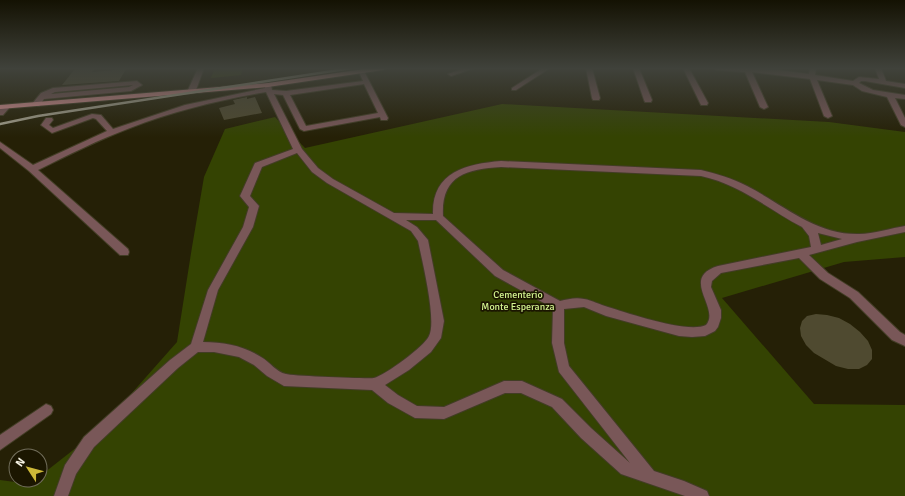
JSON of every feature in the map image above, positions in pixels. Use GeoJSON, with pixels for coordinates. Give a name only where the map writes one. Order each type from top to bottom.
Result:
{"type":"FeatureCollection","features":[{"type":"Feature","properties":{"kind":"main road"},"geometry":{"type":"LineString","coordinates":[[3,107],[179,91]]}},
{"type":"Feature","properties":{"kind":"street"},"geometry":{"type":"LineString","coordinates":[[36,104],[42,97],[51,91]]}},
{"type":"Feature","properties":{"kind":"street"},"geometry":{"type":"LineString","coordinates":[[42,97],[107,91]]}},
{"type":"Feature","properties":{"kind":"street"},"geometry":{"type":"LineString","coordinates":[[32,169],[112,132],[175,110],[256,91]]}},
{"type":"Feature","properties":{"kind":"street"},"geometry":{"type":"LineString","coordinates":[[196,347],[214,347],[241,352],[258,361],[270,372],[284,380],[375,384],[405,366],[427,348],[435,338],[438,321],[423,240],[414,229],[330,181],[315,170],[298,150],[270,91]]}},
{"type":"Feature","properties":{"kind":"street"},"geometry":{"type":"LineString","coordinates":[[280,91],[286,93],[300,91]]}},
{"type":"Feature","properties":{"kind":"street"},"geometry":{"type":"LineString","coordinates":[[286,93],[304,129],[383,116],[371,91]]}},
{"type":"Feature","properties":{"kind":"street"},"geometry":{"type":"LineString","coordinates":[[594,91],[596,98]]}},
{"type":"Feature","properties":{"kind":"street"},"geometry":{"type":"LineString","coordinates":[[645,91],[648,100]]}},
{"type":"Feature","properties":{"kind":"street"},"geometry":{"type":"LineString","coordinates":[[698,91],[704,103]]}},
{"type":"Feature","properties":{"kind":"street"},"geometry":{"type":"LineString","coordinates":[[757,91],[764,107]]}},
{"type":"Feature","properties":{"kind":"street"},"geometry":{"type":"LineString","coordinates":[[818,91],[828,116]]}},
{"type":"Feature","properties":{"kind":"street"},"geometry":{"type":"LineString","coordinates":[[876,91],[905,97]]}},
{"type":"Feature","properties":{"kind":"street"},"geometry":{"type":"LineString","coordinates":[[889,94],[905,125]]}},
{"type":"Feature","properties":{"kind":"street"},"geometry":{"type":"LineString","coordinates":[[0,112],[3,107]]}},
{"type":"Feature","properties":{"kind":"street"},"geometry":{"type":"LineString","coordinates":[[49,120],[45,125],[52,131],[92,116],[98,117],[112,132]]}},
{"type":"Feature","properties":{"kind":"street"},"geometry":{"type":"LineString","coordinates":[[0,144],[32,169],[124,252]]}},
{"type":"Feature","properties":{"kind":"street"},"geometry":{"type":"LineString","coordinates":[[61,496],[70,470],[89,442],[174,364],[196,347],[213,290],[248,227],[254,206],[245,196],[258,165],[298,150]]}},
{"type":"Feature","properties":{"kind":"street"},"geometry":{"type":"LineString","coordinates":[[857,238],[832,233],[806,224],[738,184],[713,175],[501,164],[477,166],[466,169],[448,180],[438,197],[437,206],[438,217],[499,273],[559,306],[571,303],[584,303],[606,311],[691,333],[703,333],[711,327],[716,320],[715,310],[707,292],[706,283],[710,275],[718,270],[801,254],[857,238],[905,229]]}},
{"type":"Feature","properties":{"kind":"street"},"geometry":{"type":"LineString","coordinates":[[392,216],[422,218],[438,217]]}},
{"type":"Feature","properties":{"kind":"street"},"geometry":{"type":"LineString","coordinates":[[806,224],[816,236],[816,249]]}},
{"type":"Feature","properties":{"kind":"street"},"geometry":{"type":"LineString","coordinates":[[801,254],[824,276],[854,295],[896,336],[905,341]]}},
{"type":"Feature","properties":{"kind":"street"},"geometry":{"type":"LineString","coordinates":[[559,306],[558,343],[563,368],[650,476]]}},
{"type":"Feature","properties":{"kind":"street"},"geometry":{"type":"LineString","coordinates":[[375,384],[393,399],[415,412],[431,414],[444,413],[504,387],[522,387],[546,397],[563,408],[586,433],[626,469],[650,476],[702,496]]}},
{"type":"Feature","properties":{"kind":"street"},"geometry":{"type":"LineString","coordinates":[[0,443],[46,410]]}},
{"type":"Feature","properties":{"kind":"green space","name":"Cementerio Monte Esperanza"},"geometry":{"type":"Polygon","coordinates":[[[502,104],[829,122],[905,132],[905,257],[844,262],[722,298],[814,404],[905,405],[905,496],[0,496],[0,480],[8,481],[8,488],[48,488],[48,470],[100,429],[177,342],[204,177],[225,129],[275,117],[305,148],[502,104]]]}},
{"type":"Feature","properties":{"kind":"building"},"geometry":{"type":"Polygon","coordinates":[[[247,97],[247,99],[255,97],[262,113],[224,120],[219,108],[235,104],[233,100],[247,97]]]}},
{"type":"Feature","properties":{"kind":"building"},"geometry":{"type":"Polygon","coordinates":[[[816,314],[839,318],[860,332],[868,341],[872,350],[872,359],[867,365],[859,369],[848,369],[836,366],[814,353],[806,345],[801,336],[800,328],[802,321],[807,316],[816,314]]]}},
{"type":"Feature","properties":{"kind":"railway"},"geometry":{"type":"LineString","coordinates":[[0,124],[38,116],[201,91]]}}]}
